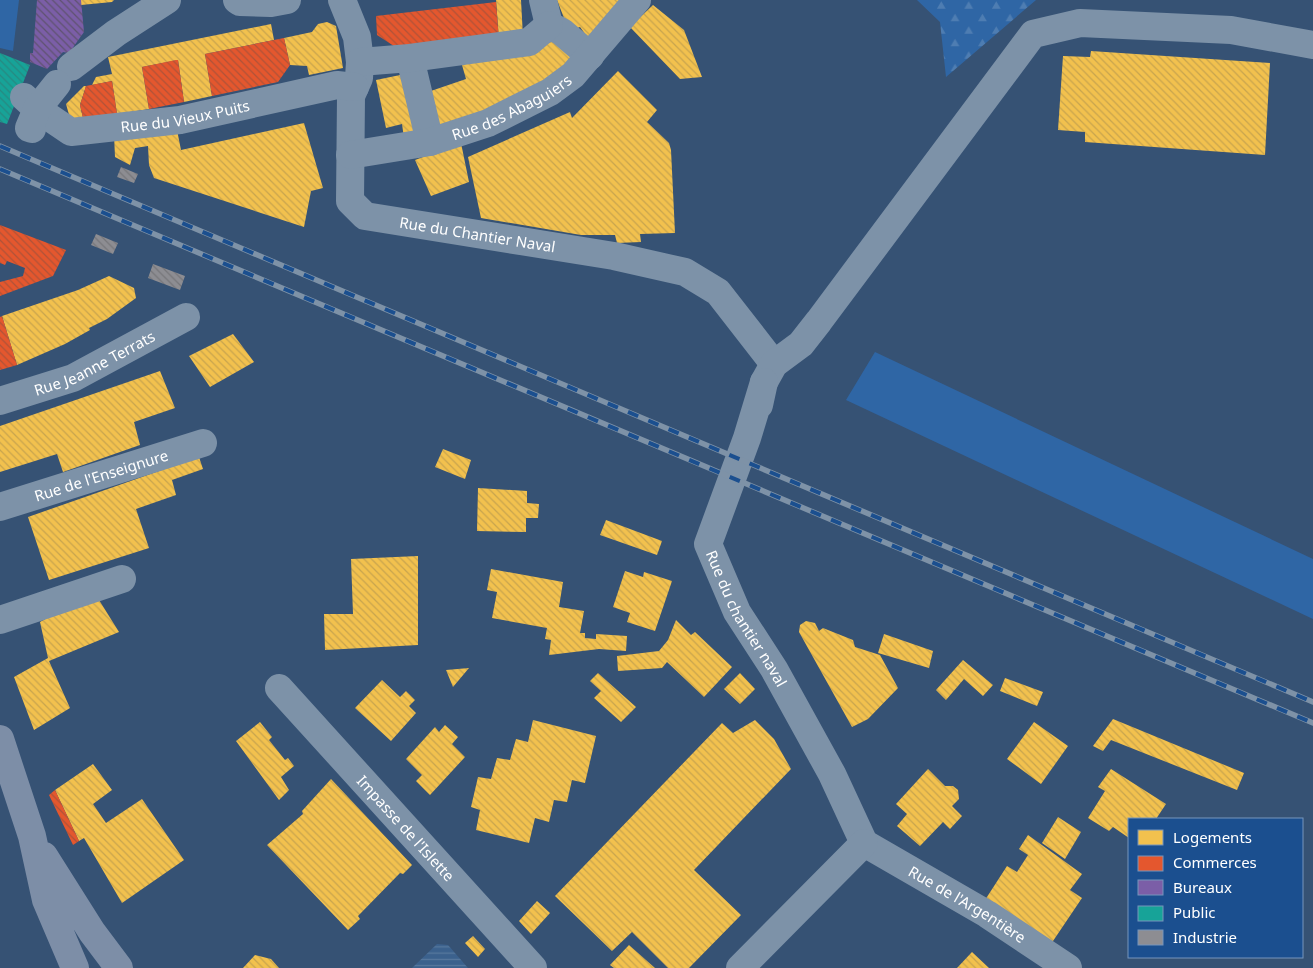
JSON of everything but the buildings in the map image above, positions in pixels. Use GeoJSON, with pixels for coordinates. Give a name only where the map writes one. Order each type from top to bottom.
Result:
{"type":"FeatureCollection","features":[{"type":"Feature","properties":{"kind":"main road"},"geometry":{"type":"LineString","coordinates":[[0,739],[32,836],[46,900],[75,968]]}},
{"type":"Feature","properties":{"kind":"main road"},"geometry":{"type":"LineString","coordinates":[[32,836],[92,932],[119,968]]}},
{"type":"Feature","properties":{"kind":"street","name":"Rue du Vieux Puits"},"geometry":{"type":"LineString","coordinates":[[167,0],[116,33],[64,76],[31,112],[71,132],[180,120],[337,85],[358,75],[410,58],[529,42],[546,13]]}},
{"type":"Feature","properties":{"kind":"street"},"geometry":{"type":"LineString","coordinates":[[237,0],[240,2],[271,3],[288,0]]}},
{"type":"Feature","properties":{"kind":"street","name":"Rue du Chantier Naval"},"geometry":{"type":"LineString","coordinates":[[342,0],[357,38],[358,75],[351,96],[350,201],[365,216],[614,256],[685,272],[718,292],[766,384]]}},
{"type":"Feature","properties":{"kind":"street","name":"Rue des Abaguiers"},"geometry":{"type":"LineString","coordinates":[[350,154],[430,142],[488,123],[550,92],[573,75],[637,0]]}},
{"type":"Feature","properties":{"kind":"street"},"geometry":{"type":"LineString","coordinates":[[546,13],[562,32],[590,56]]}},
{"type":"Feature","properties":{"kind":"street"},"geometry":{"type":"LineString","coordinates":[[766,384],[819,321],[1033,34],[1080,23],[1231,30],[1313,45]]}},
{"type":"Feature","properties":{"kind":"street"},"geometry":{"type":"LineString","coordinates":[[410,58],[430,142]]}},
{"type":"Feature","properties":{"kind":"street","name":"Rue Jeanne Terrats"},"geometry":{"type":"LineString","coordinates":[[0,401],[73,378],[186,318]]}},
{"type":"Feature","properties":{"kind":"street","name":"Rue du chantier naval"},"geometry":{"type":"LineString","coordinates":[[766,384],[708,544],[737,612],[774,669],[832,774],[864,843]]}},
{"type":"Feature","properties":{"kind":"street","name":"Rue de l'Enseignure"},"geometry":{"type":"LineString","coordinates":[[0,507],[203,443]]}},
{"type":"Feature","properties":{"kind":"street"},"geometry":{"type":"LineString","coordinates":[[0,620],[122,579]]}},
{"type":"Feature","properties":{"kind":"street","name":"Impasse de l'Islette"},"geometry":{"type":"LineString","coordinates":[[279,688],[533,968]]}},
{"type":"Feature","properties":{"kind":"street"},"geometry":{"type":"LineString","coordinates":[[740,968],[864,843]]}},
{"type":"Feature","properties":{"kind":"street","name":"Rue de l'Argentière"},"geometry":{"type":"LineString","coordinates":[[864,843],[987,914],[1068,968]]}},
{"type":"Feature","properties":{"kind":"green space"},"geometry":{"type":"Polygon","coordinates":[[[0,0],[19,0],[13,51],[0,48],[0,0]]]}},
{"type":"Feature","properties":{"kind":"green space"},"geometry":{"type":"Polygon","coordinates":[[[917,0],[1036,0],[946,77],[940,22],[917,0]]]}},
{"type":"Feature","properties":{"kind":"green space"},"geometry":{"type":"Polygon","coordinates":[[[875,352],[1313,559],[1313,619],[846,400],[875,352]]]}},
{"type":"Feature","properties":{"kind":"shaded area"},"geometry":{"type":"Polygon","coordinates":[[[437,944],[448,945],[468,968],[412,968],[437,944]]]}},
{"type":"Feature","properties":{"kind":"railway"},"geometry":{"type":"LineString","coordinates":[[0,146],[1313,702]]}},
{"type":"Feature","properties":{"kind":"railway"},"geometry":{"type":"LineString","coordinates":[[0,169],[1313,723]]}}]}
